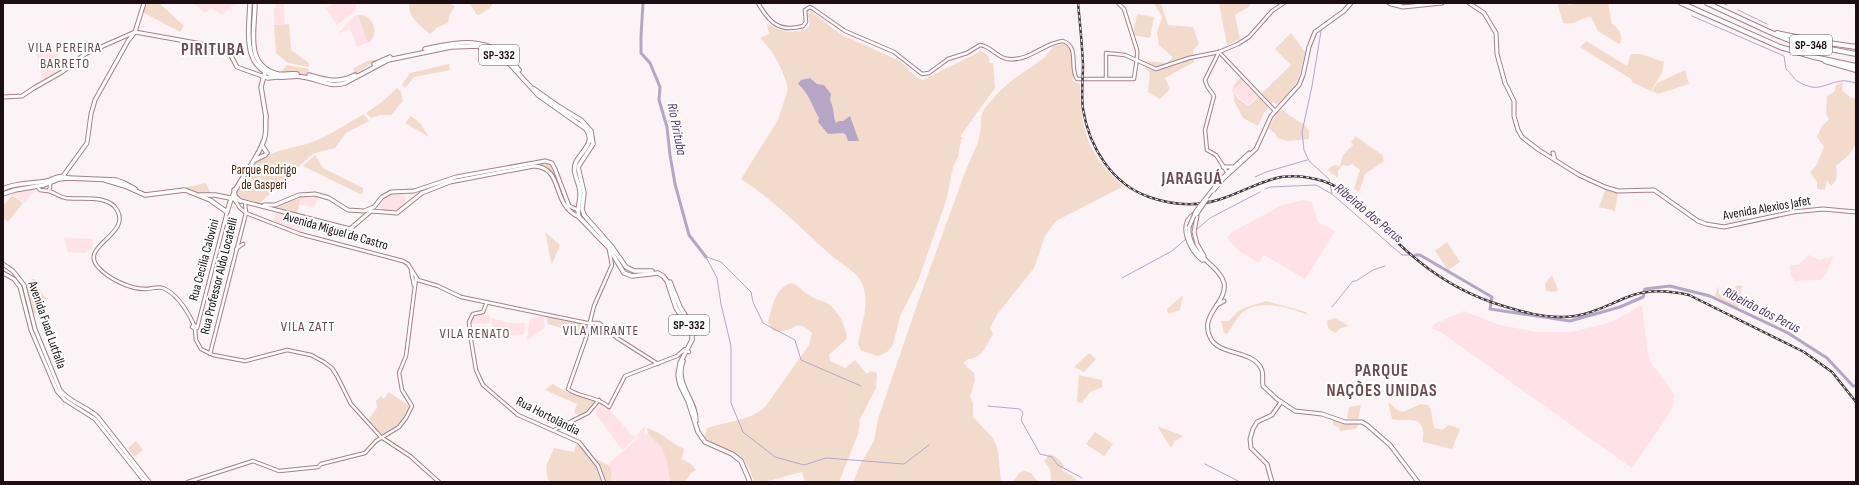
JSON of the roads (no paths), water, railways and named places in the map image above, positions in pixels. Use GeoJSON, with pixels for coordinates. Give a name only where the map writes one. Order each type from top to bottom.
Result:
{"type":"FeatureCollection","features":[{"type":"Feature","properties":{"kind":"highway","name":"SP-348"},"geometry":{"type":"LineString","coordinates":[[1681,3],[1774,45],[1814,57],[1856,66]]}},
{"type":"Feature","properties":{"kind":"highway","name":"SP-348"},"geometry":{"type":"LineString","coordinates":[[1707,3],[1794,42],[1856,54]]}},
{"type":"Feature","properties":{"kind":"highway"},"geometry":{"type":"LineString","coordinates":[[1767,31],[1815,42],[1856,47]]}},
{"type":"Feature","properties":{"kind":"highway"},"geometry":{"type":"LineString","coordinates":[[1814,57],[1856,70]]}},
{"type":"Feature","properties":{"kind":"main road"},"geometry":{"type":"LineString","coordinates":[[3,189],[12,186],[49,182],[61,177],[87,143],[91,114],[95,100],[133,33],[144,3]]}},
{"type":"Feature","properties":{"kind":"main road"},"geometry":{"type":"LineString","coordinates":[[1351,3],[1344,11],[1315,32],[1309,47],[1301,80],[1294,91],[1268,120],[1256,149],[1222,180],[1196,211],[1190,228],[1190,235],[1195,249],[1223,282],[1222,294],[1208,323],[1208,332],[1211,340],[1222,348],[1243,355],[1257,363],[1261,368],[1264,386],[1290,409],[1300,412],[1322,414],[1345,422],[1364,423],[1390,445],[1418,482]]}},
{"type":"Feature","properties":{"kind":"main road"},"geometry":{"type":"LineString","coordinates":[[1393,4],[1402,3]]}},
{"type":"Feature","properties":{"kind":"main road"},"geometry":{"type":"LineString","coordinates":[[1393,4],[1401,7],[1442,3]]}},
{"type":"Feature","properties":{"kind":"main road","name":"Avenida Alexios Jafet"},"geometry":{"type":"LineString","coordinates":[[1469,3],[1484,13],[1496,33],[1497,54],[1505,83],[1514,101],[1514,116],[1518,130],[1527,140],[1556,162],[1605,187],[1618,191],[1629,192],[1650,190],[1658,192],[1694,218],[1706,224],[1728,227],[1772,216],[1808,210],[1856,212]]}},
{"type":"Feature","properties":{"kind":"main road"},"geometry":{"type":"LineString","coordinates":[[252,4],[251,13],[255,10]]}},
{"type":"Feature","properties":{"kind":"main road"},"geometry":{"type":"LineString","coordinates":[[252,4],[255,10],[253,51],[259,63],[266,71],[279,74],[302,74],[323,81]]}},
{"type":"Feature","properties":{"kind":"main road"},"geometry":{"type":"LineString","coordinates":[[252,4],[250,52],[254,61],[266,71],[281,77]]}},
{"type":"Feature","properties":{"kind":"main road"},"geometry":{"type":"LineString","coordinates":[[1393,4],[1401,7]]}},
{"type":"Feature","properties":{"kind":"main road"},"geometry":{"type":"LineString","coordinates":[[3,97],[22,96],[62,72],[85,54],[133,33],[224,48],[228,50],[237,67],[264,77],[305,77],[323,81]]}},
{"type":"Feature","properties":{"kind":"main road"},"geometry":{"type":"LineString","coordinates":[[124,36],[128,41]]}},
{"type":"Feature","properties":{"kind":"main road","name":"SP-332"},"geometry":{"type":"LineString","coordinates":[[323,81],[336,82],[345,80],[384,59],[450,43],[467,42],[491,47],[508,57],[533,88],[581,120],[591,131],[593,144],[578,167],[584,193],[582,209],[584,215]]}},
{"type":"Feature","properties":{"kind":"main road","name":"SP-332"},"geometry":{"type":"LineString","coordinates":[[323,81],[333,85],[343,84],[384,62],[424,52],[461,45],[489,49],[505,59],[538,95],[577,122],[588,132],[590,140],[577,160],[574,168],[580,192],[578,210],[580,219]]}},
{"type":"Feature","properties":{"kind":"main road"},"geometry":{"type":"LineString","coordinates":[[248,168],[263,147],[268,131],[261,83],[266,71]]}},
{"type":"Feature","properties":{"kind":"main road"},"geometry":{"type":"LineString","coordinates":[[230,199],[264,141],[266,116]]}},
{"type":"Feature","properties":{"kind":"main road"},"geometry":{"type":"LineString","coordinates":[[1222,180],[1227,172],[1257,146]]}},
{"type":"Feature","properties":{"kind":"main road"},"geometry":{"type":"LineString","coordinates":[[255,160],[266,154],[263,147]]}},
{"type":"Feature","properties":{"kind":"main road"},"geometry":{"type":"LineString","coordinates":[[1553,153],[1556,162]]}},
{"type":"Feature","properties":{"kind":"main road"},"geometry":{"type":"LineString","coordinates":[[261,205],[276,204],[299,195],[315,194],[329,198],[348,210],[360,211],[372,208],[382,197],[391,192],[414,191],[456,177],[545,161],[554,166],[569,209]]}},
{"type":"Feature","properties":{"kind":"main road"},"geometry":{"type":"LineString","coordinates":[[197,195],[215,195],[261,205],[348,229],[354,227],[371,211],[397,213],[419,195],[450,182],[532,166],[543,168],[550,172],[555,179],[561,201],[569,209],[580,219],[609,248],[622,271],[630,276],[632,271],[626,267],[612,247],[584,215],[578,210],[569,209]]}},
{"type":"Feature","properties":{"kind":"main road"},"geometry":{"type":"LineString","coordinates":[[1223,167],[1233,167]]}},
{"type":"Feature","properties":{"kind":"main road"},"geometry":{"type":"LineString","coordinates":[[61,177],[105,180],[129,186],[145,195],[153,195],[180,189],[213,202],[227,212]]}},
{"type":"Feature","properties":{"kind":"main road"},"geometry":{"type":"LineString","coordinates":[[3,194],[37,184]]}},
{"type":"Feature","properties":{"kind":"main road"},"geometry":{"type":"LineString","coordinates":[[234,190],[235,196],[240,201]]}},
{"type":"Feature","properties":{"kind":"main road"},"geometry":{"type":"LineString","coordinates":[[213,202],[212,198],[215,195]]}},
{"type":"Feature","properties":{"kind":"main road","name":"Rua Cecília Calovini"},"geometry":{"type":"LineString","coordinates":[[227,212],[230,199]]}},
{"type":"Feature","properties":{"kind":"main road"},"geometry":{"type":"LineString","coordinates":[[378,202],[378,208],[382,212]]}},
{"type":"Feature","properties":{"kind":"main road"},"geometry":{"type":"LineString","coordinates":[[246,206],[250,203]]}},
{"type":"Feature","properties":{"kind":"main road"},"geometry":{"type":"LineString","coordinates":[[275,209],[276,204]]}},
{"type":"Feature","properties":{"kind":"main road"},"geometry":{"type":"LineString","coordinates":[[360,211],[363,214],[363,217]]}},
{"type":"Feature","properties":{"kind":"main road"},"geometry":{"type":"LineString","coordinates":[[1194,214],[1197,216],[1194,227],[1195,240],[1205,260],[1196,254],[1188,241],[1186,227],[1190,217],[1194,214]]}},
{"type":"Feature","properties":{"kind":"main road"},"geometry":{"type":"LineString","coordinates":[[580,219],[584,215]]}},
{"type":"Feature","properties":{"kind":"main road","name":"Avenida Fuad Lutfalla"},"geometry":{"type":"LineString","coordinates":[[3,264],[13,271],[24,285],[35,328],[60,390],[67,398],[98,417],[149,482]]}},
{"type":"Feature","properties":{"kind":"main road"},"geometry":{"type":"LineString","coordinates":[[622,271],[626,267]]}},
{"type":"Feature","properties":{"kind":"main road","name":"SP-332"},"geometry":{"type":"LineString","coordinates":[[632,271],[658,271],[668,278],[680,307],[695,332],[694,339],[680,363],[678,375],[680,385],[696,416],[696,426],[705,442],[738,458],[745,467],[750,482]]}},
{"type":"Feature","properties":{"kind":"main road","name":"Avenida Fuad Lutfalla"},"geometry":{"type":"LineString","coordinates":[[3,273],[14,279],[20,287],[31,330],[57,391],[65,400],[95,420],[145,482]]}},
{"type":"Feature","properties":{"kind":"main road","name":"SP-332"},"geometry":{"type":"LineString","coordinates":[[630,276],[654,273],[660,274],[665,278],[675,305],[692,332],[692,340],[687,351]]}},
{"type":"Feature","properties":{"kind":"main road"},"geometry":{"type":"LineString","coordinates":[[1215,306],[1224,301]]}},
{"type":"Feature","properties":{"kind":"main road"},"geometry":{"type":"LineString","coordinates":[[1272,482],[1267,464],[1251,448],[1250,437],[1257,422],[1272,415],[1281,402]]}},
{"type":"Feature","properties":{"kind":"street"},"geometry":{"type":"LineString","coordinates":[[758,3],[770,21],[778,26],[788,28],[803,26],[806,22],[804,12],[810,7],[845,31],[894,52],[922,74],[929,73],[948,59],[967,53],[980,45],[985,46],[1003,57],[1010,59],[1030,56],[1044,47],[1063,41],[1069,44],[1073,51],[1076,78],[1134,79],[1137,50],[1124,9],[1118,3]]}},
{"type":"Feature","properties":{"kind":"street"},"geometry":{"type":"LineString","coordinates":[[1106,78],[1106,53],[1125,55],[1156,69],[1189,58],[1220,52],[1246,39],[1272,11],[1284,3]]}},
{"type":"Feature","properties":{"kind":"street"},"geometry":{"type":"LineString","coordinates":[[1220,52],[1205,79],[1206,86],[1214,96],[1205,130],[1208,150],[1216,155],[1227,172]]}},
{"type":"Feature","properties":{"kind":"street"},"geometry":{"type":"LineString","coordinates":[[1220,52],[1275,111]]}},
{"type":"Feature","properties":{"kind":"street"},"geometry":{"type":"LineString","coordinates":[[49,182],[49,191]]}},
{"type":"Feature","properties":{"kind":"street"},"geometry":{"type":"LineString","coordinates":[[37,184],[40,190],[49,191],[64,197],[97,200],[112,204],[119,214],[120,223],[116,230],[96,251],[94,262],[97,267],[114,280],[131,287],[142,289],[159,287],[165,289],[185,308],[195,325]]}},
{"type":"Feature","properties":{"kind":"street","name":"Avenida Miguel de Castro"},"geometry":{"type":"LineString","coordinates":[[230,199],[246,213],[300,234],[406,262],[415,279]]}},
{"type":"Feature","properties":{"kind":"street","name":"Rua Professor Aldo Locatelli"},"geometry":{"type":"LineString","coordinates":[[210,354],[246,213],[245,202]]}},
{"type":"Feature","properties":{"kind":"street","name":"Rua Cecília Calovini"},"geometry":{"type":"LineString","coordinates":[[210,354],[201,349],[196,340],[194,329],[227,212]]}},
{"type":"Feature","properties":{"kind":"street"},"geometry":{"type":"LineString","coordinates":[[236,249],[243,244]]}},
{"type":"Feature","properties":{"kind":"street"},"geometry":{"type":"LineString","coordinates":[[609,248],[612,265],[588,322],[568,389],[599,400],[609,407],[626,376],[687,351]]}},
{"type":"Feature","properties":{"kind":"street"},"geometry":{"type":"LineString","coordinates":[[411,270],[414,285]]}},
{"type":"Feature","properties":{"kind":"street"},"geometry":{"type":"LineString","coordinates":[[415,279],[438,286],[458,296],[599,323],[617,338],[658,364]]}},
{"type":"Feature","properties":{"kind":"street"},"geometry":{"type":"LineString","coordinates":[[414,290],[415,279]]}},
{"type":"Feature","properties":{"kind":"street"},"geometry":{"type":"LineString","coordinates":[[188,482],[253,461],[279,471],[318,467],[321,464],[365,453],[371,444],[399,427],[406,418],[412,406],[402,390],[399,374],[406,356],[415,279]]}},
{"type":"Feature","properties":{"kind":"street","name":"Rua Hortolãndia"},"geometry":{"type":"LineString","coordinates":[[487,302],[483,312],[473,314],[469,326],[476,370],[483,385],[511,411],[579,442],[598,466],[604,482]]}},
{"type":"Feature","properties":{"kind":"street"},"geometry":{"type":"LineString","coordinates":[[210,354],[245,361],[287,350],[311,356],[332,368],[342,382],[351,404],[381,437],[410,456],[439,482]]}},
{"type":"Feature","properties":{"kind":"street"},"geometry":{"type":"LineString","coordinates":[[554,430],[588,413],[599,400]]}},
{"type":"Feature","properties":{"kind":"waterway","name":"Rio Pirituba"},"geometry":{"type":"LineString","coordinates":[[643,3],[641,53],[650,63],[660,87],[659,100],[667,127],[675,184],[689,235],[706,257]]}},
{"type":"Feature","properties":{"kind":"waterway"},"geometry":{"type":"LineString","coordinates":[[1722,3],[1727,5]]}},
{"type":"Feature","properties":{"kind":"waterway"},"geometry":{"type":"LineString","coordinates":[[1738,10],[1767,24]]}},
{"type":"Feature","properties":{"kind":"waterway"},"geometry":{"type":"LineString","coordinates":[[1692,16],[1784,56],[1786,69],[1797,81],[1806,85],[1811,87],[1820,87],[1843,81],[1856,83]]}},
{"type":"Feature","properties":{"kind":"waterway"},"geometry":{"type":"LineString","coordinates":[[1321,31],[1312,86],[1302,132],[1304,150],[1309,161],[1329,179],[1332,194]]}},
{"type":"Feature","properties":{"kind":"waterway"},"geometry":{"type":"LineString","coordinates":[[1255,177],[1266,172],[1307,160]]}},
{"type":"Feature","properties":{"kind":"waterway","name":"Ribeirão dos Perus"},"geometry":{"type":"LineString","coordinates":[[1265,189],[1270,187],[1316,185],[1332,194],[1402,255],[1410,255]]}},
{"type":"Feature","properties":{"kind":"waterway","name":"Ribeirão dos Perus"},"geometry":{"type":"LineString","coordinates":[[1196,230],[1210,218],[1260,192]]}},
{"type":"Feature","properties":{"kind":"waterway","name":"Ribeirão dos Perus"},"geometry":{"type":"LineString","coordinates":[[1122,278],[1172,251],[1186,239]]}},
{"type":"Feature","properties":{"kind":"waterway","name":"Ribeirão dos Perus"},"geometry":{"type":"LineString","coordinates":[[1415,255],[1420,255],[1492,297],[1491,301]]}},
{"type":"Feature","properties":{"kind":"waterway"},"geometry":{"type":"LineString","coordinates":[[706,257],[717,278],[721,304],[731,346],[731,403],[743,432],[775,457],[804,465],[826,458],[904,464],[929,445]]}},
{"type":"Feature","properties":{"kind":"waterway"},"geometry":{"type":"LineString","coordinates":[[707,257],[721,262],[751,292],[753,302],[763,323],[795,340],[801,360],[861,386]]}},
{"type":"Feature","properties":{"kind":"waterway"},"geometry":{"type":"LineString","coordinates":[[1332,307],[1353,281],[1356,281],[1373,270],[1385,266]]}},
{"type":"Feature","properties":{"kind":"waterway","name":"Ribeirão dos Perus"},"geometry":{"type":"LineString","coordinates":[[1644,291],[1645,289],[1670,286],[1710,296],[1788,333],[1827,358],[1853,386],[1856,386]]}},
{"type":"Feature","properties":{"kind":"waterway","name":"Ribeirão dos Perus"},"geometry":{"type":"LineString","coordinates":[[1491,303],[1490,309],[1570,321],[1620,307],[1643,297],[1644,294]]}},
{"type":"Feature","properties":{"kind":"waterway"},"geometry":{"type":"LineString","coordinates":[[988,406],[1020,409],[1023,413],[1021,420],[1040,454],[1052,457],[1058,465],[1082,478]]}},
{"type":"Feature","properties":{"kind":"waterway"},"geometry":{"type":"LineString","coordinates":[[1205,464],[1240,482]]}},
{"type":"Feature","properties":{"kind":"railway"},"geometry":{"type":"LineString","coordinates":[[1078,3],[1083,64],[1082,104],[1086,123],[1091,137],[1104,162],[1124,183],[1136,191],[1158,200],[1194,204],[1212,202],[1281,177],[1307,177],[1323,181],[1335,186],[1355,199],[1398,243],[1419,261],[1453,285],[1478,297],[1533,314],[1564,317],[1583,315],[1640,293],[1661,291],[1689,295],[1804,352],[1832,372],[1856,402]]}},
{"type":"Feature","properties":{"kind":"district","name":"PIRITUBA"},"geometry":{"type":"Point","coordinates":[213,50]}},
{"type":"Feature","properties":{"kind":"district","name":"VILA PEREIRA BARRETO"},"geometry":{"type":"Point","coordinates":[65,56]}},
{"type":"Feature","properties":{"kind":"district","name":"JARAGUÁ"},"geometry":{"type":"Point","coordinates":[1192,179]}},
{"type":"Feature","properties":{"kind":"district","name":"VILA ZATT"},"geometry":{"type":"Point","coordinates":[308,326]}},
{"type":"Feature","properties":{"kind":"district","name":"VILA MIRANTE"},"geometry":{"type":"Point","coordinates":[601,330]}},
{"type":"Feature","properties":{"kind":"district","name":"VILA RENATO"},"geometry":{"type":"Point","coordinates":[475,333]}},
{"type":"Feature","properties":{"kind":"district","name":"PARQUE NAÇÕES UNIDAS"},"geometry":{"type":"Point","coordinates":[1382,381]}},
{"type":"Feature","properties":{"kind":"park label","name":"Parque Rodrigo de Gasperi"},"geometry":{"type":"Point","coordinates":[264,178]}}]}
